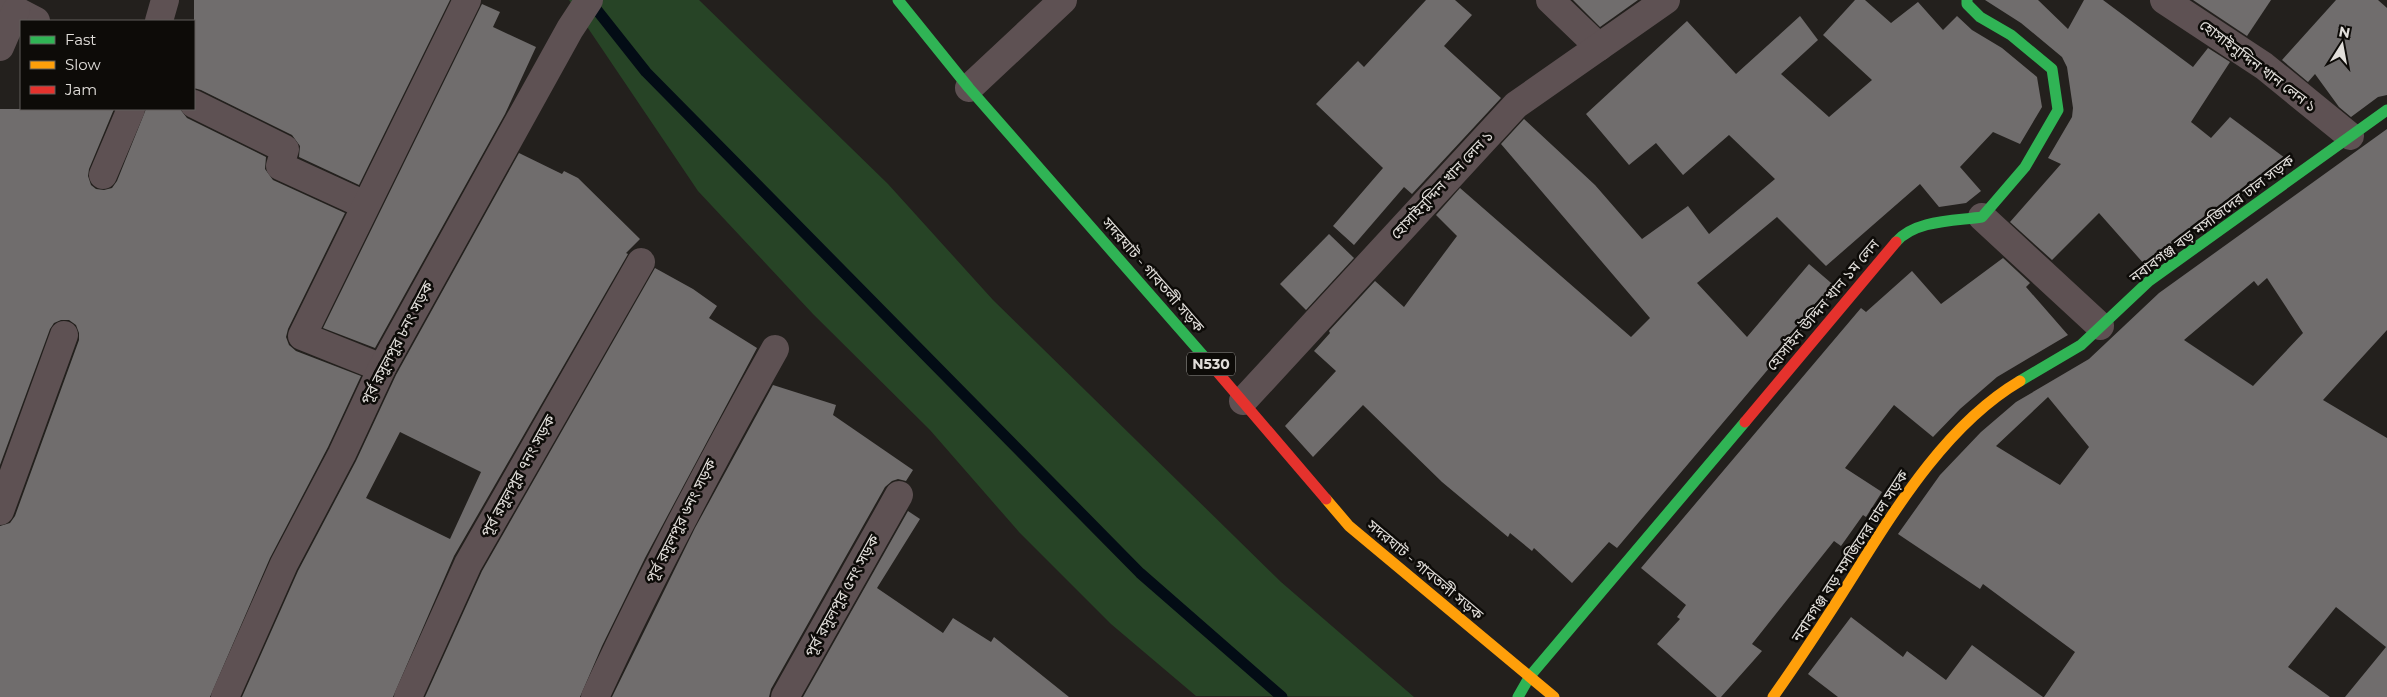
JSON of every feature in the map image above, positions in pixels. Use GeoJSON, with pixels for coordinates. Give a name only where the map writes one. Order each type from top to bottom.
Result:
{"type":"FeatureCollection","features":[{"type":"Feature","properties":{"kind":"main road","name":"সদরঘাট - গাবতলী সড়ক"},"geometry":{"type":"LineString","coordinates":[[898,0],[969,88],[1243,400],[1348,526],[1554,697]]}},
{"type":"Feature","properties":{"kind":"main road"},"geometry":{"type":"LineString","coordinates":[[1967,0],[1967,4],[1980,17],[2012,35],[2052,69],[2058,110],[2025,167],[1982,217]]}},
{"type":"Feature","properties":{"kind":"main road","name":"নবাবগঞ্জ বড় মসজিদের ঢাল সড়ক"},"geometry":{"type":"LineString","coordinates":[[1773,697],[1811,643],[1893,512],[1928,466],[1970,421],[2007,389],[2081,345],[2149,281],[2387,110]]}},
{"type":"Feature","properties":{"kind":"main road","name":"হোসাইন উদ্দিন খান ১ম লেন"},"geometry":{"type":"LineString","coordinates":[[1518,697],[1530,676],[1905,232],[1935,223],[1982,217]]}},
{"type":"Feature","properties":{"kind":"street"},"geometry":{"type":"LineString","coordinates":[[159,20],[165,0]]}},
{"type":"Feature","properties":{"kind":"street"},"geometry":{"type":"LineString","coordinates":[[382,368],[302,336],[467,0]]}},
{"type":"Feature","properties":{"kind":"street","name":"পূর্ব রসুলপুর ৮নং সড়ক"},"geometry":{"type":"LineString","coordinates":[[226,697],[284,564],[342,454],[382,368],[570,29],[589,0]]}},
{"type":"Feature","properties":{"kind":"street"},"geometry":{"type":"LineString","coordinates":[[969,88],[1063,0]]}},
{"type":"Feature","properties":{"kind":"street"},"geometry":{"type":"LineString","coordinates":[[1550,0],[1599,47]]}},
{"type":"Feature","properties":{"kind":"street","name":"হোসাইনুদ্দিন খান লেন ১"},"geometry":{"type":"LineString","coordinates":[[1243,400],[1516,105],[1666,0]]}},
{"type":"Feature","properties":{"kind":"street","name":"হোসাইনুদ্দিন খান লেন ১"},"geometry":{"type":"LineString","coordinates":[[2164,0],[2264,66],[2350,136]]}},
{"type":"Feature","properties":{"kind":"street"},"geometry":{"type":"LineString","coordinates":[[0,47],[18,11]]}},
{"type":"Feature","properties":{"kind":"street"},"geometry":{"type":"LineString","coordinates":[[195,104],[285,148],[280,166],[365,205]]}},
{"type":"Feature","properties":{"kind":"street"},"geometry":{"type":"LineString","coordinates":[[102,175],[131,110]]}},
{"type":"Feature","properties":{"kind":"street"},"geometry":{"type":"LineString","coordinates":[[1982,217],[2100,326]]}},
{"type":"Feature","properties":{"kind":"street","name":"পূর্ব রসুলপুর ৭নং সড়ক"},"geometry":{"type":"LineString","coordinates":[[408,697],[468,564],[641,262]]}},
{"type":"Feature","properties":{"kind":"street"},"geometry":{"type":"LineString","coordinates":[[0,511],[64,335]]}},
{"type":"Feature","properties":{"kind":"street","name":"পূর্ব রসুলপুর ৬নং সড়ক"},"geometry":{"type":"LineString","coordinates":[[595,697],[633,614],[704,475],[775,349]]}},
{"type":"Feature","properties":{"kind":"street","name":"পূর্ব রসুলপুর ৫নং সড়ক"},"geometry":{"type":"LineString","coordinates":[[785,697],[899,495]]}},
{"type":"Feature","properties":{"kind":"green space"},"geometry":{"type":"Polygon","coordinates":[[[569,0],[699,0],[888,184],[993,300],[1281,582],[1414,697],[1196,696],[1111,624],[1019,532],[930,430],[813,314],[698,191],[569,0]]]}},
{"type":"Feature","properties":{"kind":"building"},"geometry":{"type":"Polygon","coordinates":[[[194,0],[450,0],[359,185],[299,157],[300,146],[292,135],[195,88],[194,0]]]}},
{"type":"Feature","properties":{"kind":"building"},"geometry":{"type":"Polygon","coordinates":[[[1426,0],[1455,0],[1472,15],[1444,46],[1501,98],[1412,194],[1404,187],[1354,245],[1333,226],[1383,168],[1316,104],[1358,61],[1364,67],[1426,0]]]}},
{"type":"Feature","properties":{"kind":"building"},"geometry":{"type":"Polygon","coordinates":[[[1573,0],[1638,0],[1600,27],[1573,0]]]}},
{"type":"Feature","properties":{"kind":"building"},"geometry":{"type":"Polygon","coordinates":[[[1855,0],[1865,0],[1891,23],[1918,2],[1943,30],[1957,16],[1972,30],[2002,48],[2037,77],[2042,107],[2020,144],[1993,132],[1960,167],[1981,191],[1966,203],[1939,207],[1920,184],[1826,266],[1777,217],[1697,283],[1747,337],[1809,264],[1837,288],[1617,548],[1609,542],[1572,583],[1534,548],[1532,551],[1510,533],[1508,537],[1442,482],[1363,405],[1313,457],[1285,426],[1336,371],[1314,351],[1330,333],[1329,331],[1375,281],[1404,307],[1457,236],[1436,215],[1460,188],[1631,337],[1650,318],[1501,144],[1524,119],[1595,185],[1642,239],[1688,206],[1709,234],[1775,179],[1729,135],[1683,175],[1656,143],[1629,165],[1586,114],[1687,21],[1736,74],[1800,16],[1818,40],[1781,74],[1829,117],[1872,80],[1823,35],[1855,0]]]}},
{"type":"Feature","properties":{"kind":"building"},"geometry":{"type":"Polygon","coordinates":[[[1985,0],[2038,0],[2068,29],[2084,0],[2103,0],[2193,67],[2208,48],[2230,62],[2191,122],[2211,138],[2230,117],[2289,161],[2145,265],[2099,213],[2052,260],[2010,222],[2061,164],[2048,158],[2072,117],[2073,108],[2067,67],[2062,57],[2021,23],[1985,0]]]}},
{"type":"Feature","properties":{"kind":"building"},"geometry":{"type":"Polygon","coordinates":[[[2193,0],[2271,0],[2247,36],[2193,0]]]}},
{"type":"Feature","properties":{"kind":"building"},"geometry":{"type":"Polygon","coordinates":[[[2336,0],[2378,0],[2387,8],[2387,95],[2378,97],[2351,117],[2339,107],[2315,74],[2308,82],[2282,60],[2336,0]]]}},
{"type":"Feature","properties":{"kind":"building"},"geometry":{"type":"Polygon","coordinates":[[[482,4],[500,12],[493,27],[536,47],[505,114],[375,348],[323,328],[482,4]]]}},
{"type":"Feature","properties":{"kind":"building"},"geometry":{"type":"Polygon","coordinates":[[[0,109],[114,110],[89,169],[88,176],[91,185],[96,189],[104,190],[112,188],[117,181],[146,110],[181,110],[187,118],[266,157],[265,169],[273,180],[345,213],[288,329],[286,337],[289,345],[296,351],[361,376],[328,447],[270,558],[210,697],[0,697],[0,526],[10,523],[15,516],[79,340],[76,325],[69,320],[61,320],[54,323],[50,329],[0,465],[0,109]]]}},
{"type":"Feature","properties":{"kind":"building"},"geometry":{"type":"Polygon","coordinates":[[[2387,129],[2387,330],[2323,400],[2387,438],[2387,697],[2345,697],[2386,647],[2336,607],[2288,667],[2330,697],[2044,697],[2075,652],[1983,584],[1980,589],[1898,534],[1940,475],[1981,432],[2016,402],[2089,359],[2159,293],[2387,129]],[[2267,278],[2258,286],[2254,281],[2184,340],[2253,386],[2303,333],[2267,278]],[[2048,397],[1996,446],[2060,485],[2089,447],[2048,397]]]}},
{"type":"Feature","properties":{"kind":"building"},"geometry":{"type":"Polygon","coordinates":[[[519,153],[562,174],[564,171],[578,178],[640,239],[626,253],[628,254],[454,556],[393,697],[242,697],[298,571],[356,461],[396,375],[519,153]],[[400,432],[366,498],[450,539],[481,472],[400,432]]]}},
{"type":"Feature","properties":{"kind":"building"},"geometry":{"type":"Polygon","coordinates":[[[1329,234],[1354,258],[1306,310],[1280,284],[1329,234]]]}},
{"type":"Feature","properties":{"kind":"building"},"geometry":{"type":"Polygon","coordinates":[[[2003,258],[2030,283],[2026,287],[2068,335],[1997,377],[1960,409],[1933,437],[1894,405],[1845,468],[1882,492],[1866,517],[1863,515],[1841,546],[1834,541],[1752,644],[1762,651],[1721,697],[1717,697],[1657,644],[1680,619],[1677,617],[1686,605],[1641,568],[1861,308],[1866,312],[1912,271],[1941,304],[2003,258]]]}},
{"type":"Feature","properties":{"kind":"building"},"geometry":{"type":"Polygon","coordinates":[[[655,268],[693,289],[717,306],[709,318],[757,348],[645,558],[602,646],[580,697],[425,697],[482,571],[655,268]]]}},
{"type":"Feature","properties":{"kind":"building"},"geometry":{"type":"Polygon","coordinates":[[[773,385],[836,405],[833,415],[913,470],[906,481],[898,479],[885,487],[771,689],[769,697],[612,697],[695,528],[773,385]]]}},
{"type":"Feature","properties":{"kind":"building"},"geometry":{"type":"Polygon","coordinates":[[[908,511],[920,519],[877,588],[943,633],[953,618],[991,642],[994,637],[1069,697],[803,697],[908,511]]]}},
{"type":"Feature","properties":{"kind":"building"},"geometry":{"type":"Polygon","coordinates":[[[1851,617],[1903,657],[1907,651],[1946,680],[1972,645],[2043,697],[1838,697],[1808,674],[1851,617]]]}},
{"type":"Feature","properties":{"kind":"waterway"},"geometry":{"type":"LineString","coordinates":[[589,0],[646,72],[1140,573],[1282,697]]}},
{"type":"Feature","properties":{"kind":"traffic: fast"},"geometry":{"type":"LineString","coordinates":[[898,0],[969,88],[1208,361]]}},
{"type":"Feature","properties":{"kind":"traffic: fast"},"geometry":{"type":"LineString","coordinates":[[1896,242],[1904,235],[1924,225],[1982,217],[2025,167],[2058,110],[2052,69],[2011,35],[1980,17],[1967,4],[1967,0]]}},
{"type":"Feature","properties":{"kind":"traffic: fast"},"geometry":{"type":"LineString","coordinates":[[2020,381],[2081,345],[2149,281],[2387,110]]}},
{"type":"Feature","properties":{"kind":"traffic: fast"},"geometry":{"type":"LineString","coordinates":[[1518,697],[1530,676],[1745,422]]}},
{"type":"Feature","properties":{"kind":"traffic: slow"},"geometry":{"type":"LineString","coordinates":[[1773,697],[1920,476],[1942,448],[1966,423],[1992,400],[2020,381]]}},
{"type":"Feature","properties":{"kind":"traffic: slow"},"geometry":{"type":"LineString","coordinates":[[1326,499],[1349,526],[1554,697]]}},
{"type":"Feature","properties":{"kind":"traffic: jam"},"geometry":{"type":"LineString","coordinates":[[1745,422],[1896,242]]}},
{"type":"Feature","properties":{"kind":"traffic: jam"},"geometry":{"type":"LineString","coordinates":[[1208,361],[1326,499]]}}]}
